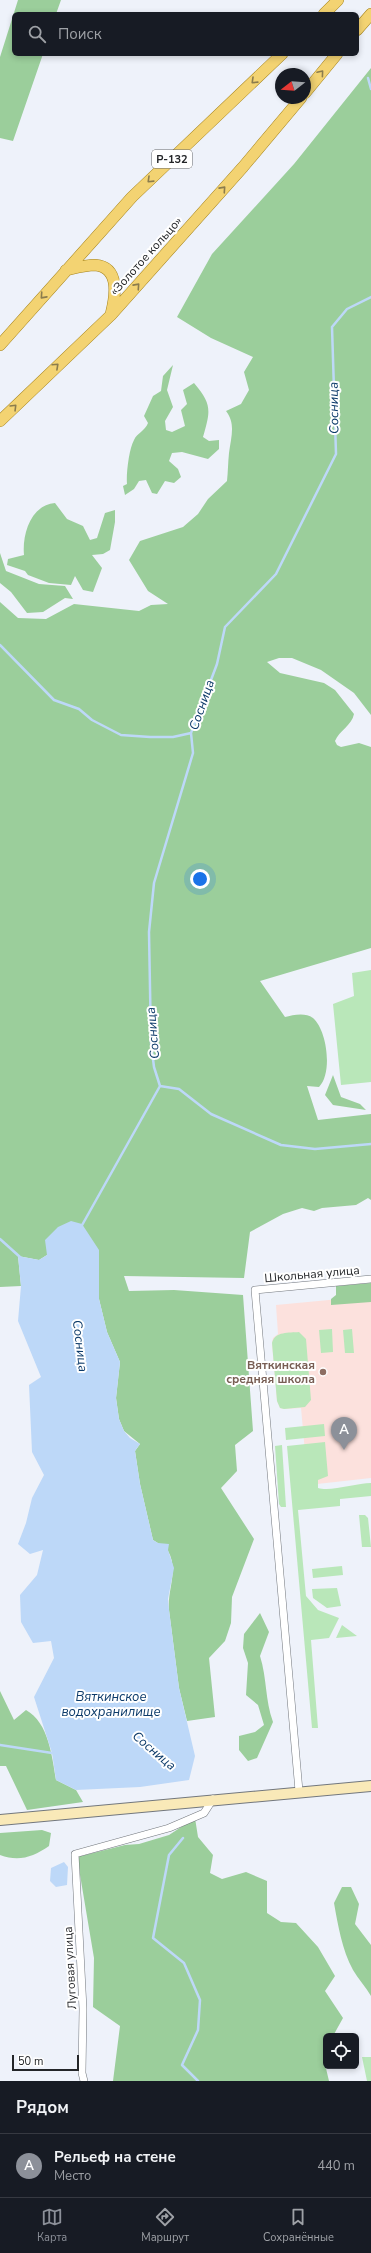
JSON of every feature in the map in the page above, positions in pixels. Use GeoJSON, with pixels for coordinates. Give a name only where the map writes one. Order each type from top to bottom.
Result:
{"type":"FeatureCollection","features":[{"type":"Feature","properties":{"kind":"main road"},"geometry":{"type":"LineString","coordinates":[[326,12],[338,0]]}},
{"type":"Feature","properties":{"kind":"main road"},"geometry":{"type":"LineString","coordinates":[[359,28],[371,14]]}},
{"type":"Feature","properties":{"kind":"main road","name":"Р-132"},"geometry":{"type":"LineString","coordinates":[[0,345],[132,197],[280,56]]}},
{"type":"Feature","properties":{"kind":"main road"},"geometry":{"type":"LineString","coordinates":[[311,86],[335,56]]}},
{"type":"Feature","properties":{"kind":"main road","name":"«Золотое кольцо»"},"geometry":{"type":"LineString","coordinates":[[0,422],[111,315],[248,162],[296,104]]}},
{"type":"Feature","properties":{"kind":"main road"},"geometry":{"type":"LineString","coordinates":[[66,270],[96,265],[107,270],[114,279],[116,291],[111,315]]}},
{"type":"Feature","properties":{"kind":"street","name":"Школьная улица"},"geometry":{"type":"LineString","coordinates":[[299,1791],[255,1290],[371,1279]]}},
{"type":"Feature","properties":{"kind":"street"},"geometry":{"type":"LineString","coordinates":[[0,1820],[299,1791],[371,1786]]}},
{"type":"Feature","properties":{"kind":"street","name":"Луговая улица"},"geometry":{"type":"LineString","coordinates":[[84,2081],[82,2073],[83,2009],[75,1854],[169,1828],[204,1812],[213,1799]]}},
{"type":"Feature","properties":{"kind":"shaded area","name":"Вяткинская средняя школа"},"geometry":{"type":"Polygon","coordinates":[[[371,1296],[371,1478],[308,1485],[301,1408],[280,1408],[277,1401],[272,1343],[273,1338],[278,1334],[276,1305],[371,1296]]]}},
{"type":"Feature","properties":{"kind":"green space"},"geometry":{"type":"Polygon","coordinates":[[[18,0],[61,0],[57,12],[14,12],[18,0]]]}},
{"type":"Feature","properties":{"kind":"green space"},"geometry":{"type":"Polygon","coordinates":[[[12,19],[12,56],[42,56],[13,141],[0,138],[0,57],[12,19]]]}},
{"type":"Feature","properties":{"kind":"green space"},"geometry":{"type":"Polygon","coordinates":[[[371,68],[371,715],[354,693],[321,670],[292,658],[279,658],[267,662],[280,673],[324,683],[335,690],[354,714],[351,721],[337,737],[335,741],[337,745],[341,747],[359,743],[371,747],[371,948],[260,981],[285,1017],[299,1014],[310,1016],[318,1024],[322,1032],[325,1041],[327,1062],[326,1072],[319,1087],[307,1086],[318,1120],[371,1114],[371,1200],[368,1198],[356,1205],[322,1208],[314,1211],[302,1208],[283,1214],[250,1232],[244,1278],[124,1276],[129,1291],[174,1290],[243,1295],[253,1431],[235,1445],[237,1471],[221,1488],[254,1539],[232,1597],[231,1623],[225,1641],[209,1658],[215,1717],[187,1721],[179,1688],[169,1610],[173,1565],[168,1551],[153,1540],[140,1484],[135,1451],[140,1444],[124,1431],[119,1419],[116,1398],[120,1362],[107,1332],[99,1299],[99,1250],[47,1255],[39,1260],[18,1256],[21,1286],[0,1287],[0,602],[18,618],[46,619],[74,604],[139,611],[151,605],[168,604],[148,591],[129,560],[140,541],[183,527],[198,514],[208,499],[227,481],[232,426],[226,411],[241,404],[249,390],[244,372],[253,357],[211,338],[177,317],[212,254],[294,164],[371,68]]]}},
{"type":"Feature","properties":{"kind":"green space"},"geometry":{"type":"Polygon","coordinates":[[[173,365],[167,390],[173,407],[165,421],[166,430],[172,432],[185,426],[181,410],[187,404],[183,390],[194,383],[204,397],[208,409],[203,437],[209,441],[219,440],[219,449],[208,459],[182,452],[172,453],[169,461],[178,469],[181,477],[174,483],[165,481],[157,494],[152,493],[146,480],[139,481],[134,489],[125,495],[123,486],[127,484],[128,462],[132,444],[135,438],[147,426],[148,423],[144,416],[153,396],[161,391],[163,376],[173,365]]]}},
{"type":"Feature","properties":{"kind":"green space"},"geometry":{"type":"Polygon","coordinates":[[[55,503],[67,519],[83,526],[90,540],[97,538],[105,513],[115,510],[115,522],[110,550],[103,554],[92,555],[102,568],[93,592],[83,590],[75,576],[71,585],[49,583],[28,575],[25,571],[7,565],[8,559],[24,555],[27,530],[34,515],[47,505],[55,503]]]}},
{"type":"Feature","properties":{"kind":"green space"},"geometry":{"type":"Polygon","coordinates":[[[0,553],[6,571],[39,584],[65,586],[73,599],[65,598],[43,612],[27,613],[11,592],[0,583],[0,553]]]}},
{"type":"Feature","properties":{"kind":"green space"},"geometry":{"type":"Polygon","coordinates":[[[371,970],[371,1082],[341,1085],[333,1004],[354,996],[352,973],[371,970]]]}},
{"type":"Feature","properties":{"kind":"green space"},"geometry":{"type":"Polygon","coordinates":[[[333,1075],[341,1097],[360,1104],[366,1110],[333,1105],[325,1095],[333,1075]]]}},
{"type":"Feature","properties":{"kind":"green space"},"geometry":{"type":"Polygon","coordinates":[[[371,1283],[371,1302],[331,1305],[331,1299],[336,1295],[336,1286],[371,1283]]]}},
{"type":"Feature","properties":{"kind":"green space"},"geometry":{"type":"Polygon","coordinates":[[[332,1329],[333,1352],[321,1353],[319,1330],[332,1329]]]}},
{"type":"Feature","properties":{"kind":"green space"},"geometry":{"type":"Polygon","coordinates":[[[352,1329],[354,1353],[345,1353],[343,1330],[352,1329]]]}},
{"type":"Feature","properties":{"kind":"green space"},"geometry":{"type":"Polygon","coordinates":[[[299,1332],[306,1339],[311,1400],[305,1407],[284,1409],[280,1408],[277,1401],[272,1343],[276,1336],[299,1332]]]}},
{"type":"Feature","properties":{"kind":"green space"},"geometry":{"type":"Polygon","coordinates":[[[324,1424],[325,1436],[286,1440],[285,1428],[324,1424]]]}},
{"type":"Feature","properties":{"kind":"green space"},"geometry":{"type":"Polygon","coordinates":[[[325,1442],[328,1476],[318,1480],[318,1488],[330,1489],[371,1483],[371,1496],[340,1499],[340,1506],[298,1510],[306,1596],[318,1610],[339,1618],[329,1638],[311,1640],[318,1728],[312,1728],[287,1446],[325,1442]]]}},
{"type":"Feature","properties":{"kind":"green space"},"geometry":{"type":"Polygon","coordinates":[[[282,1445],[286,1507],[281,1507],[279,1504],[275,1446],[282,1445]]]}},
{"type":"Feature","properties":{"kind":"green space"},"geometry":{"type":"Polygon","coordinates":[[[359,1515],[365,1515],[368,1518],[371,1547],[362,1547],[359,1515]]]}},
{"type":"Feature","properties":{"kind":"green space"},"geometry":{"type":"Polygon","coordinates":[[[342,1566],[343,1575],[313,1578],[312,1569],[342,1566]]]}},
{"type":"Feature","properties":{"kind":"green space"},"geometry":{"type":"Polygon","coordinates":[[[337,1588],[341,1606],[327,1608],[313,1598],[312,1589],[337,1588]]]}},
{"type":"Feature","properties":{"kind":"green space"},"geometry":{"type":"Polygon","coordinates":[[[260,1613],[269,1632],[260,1656],[264,1672],[270,1714],[273,1722],[257,1758],[248,1761],[239,1750],[239,1736],[255,1732],[264,1725],[258,1705],[246,1695],[248,1663],[243,1648],[244,1634],[260,1613]]]}},
{"type":"Feature","properties":{"kind":"green space"},"geometry":{"type":"Polygon","coordinates":[[[342,1625],[357,1636],[336,1638],[342,1625]]]}},
{"type":"Feature","properties":{"kind":"green space"},"geometry":{"type":"Polygon","coordinates":[[[0,1691],[14,1720],[26,1710],[40,1723],[45,1732],[51,1751],[56,1780],[76,1790],[83,1802],[27,1810],[6,1766],[0,1766],[0,1691]]]}},
{"type":"Feature","properties":{"kind":"green space"},"geometry":{"type":"Polygon","coordinates":[[[195,1818],[198,1837],[213,1855],[210,1873],[222,1879],[246,1872],[267,1881],[267,1913],[281,1922],[296,1923],[318,1947],[335,1976],[325,1991],[343,2018],[335,2033],[323,2033],[323,2069],[326,2069],[329,2081],[113,2081],[120,2026],[93,2007],[94,1958],[77,1857],[125,1845],[139,1844],[169,1835],[195,1818]]]}},
{"type":"Feature","properties":{"kind":"green space"},"geometry":{"type":"Polygon","coordinates":[[[42,1830],[51,1833],[49,1846],[43,1850],[31,1856],[20,1858],[0,1855],[0,1833],[42,1830]]]}},
{"type":"Feature","properties":{"kind":"green space"},"geometry":{"type":"Polygon","coordinates":[[[342,1887],[351,1887],[359,1904],[355,1924],[371,1945],[371,1996],[353,1970],[341,1937],[334,1903],[342,1887]]]}},
{"type":"Feature","properties":{"kind":"green space"},"geometry":{"type":"Polygon","coordinates":[[[362,2057],[371,2057],[371,2081],[367,2081],[362,2057]]]}},
{"type":"Feature","properties":{"kind":"water","name":"Вяткинское водохранилище"},"geometry":{"type":"Polygon","coordinates":[[[71,1221],[82,1224],[99,1250],[99,1299],[107,1332],[120,1362],[116,1398],[119,1419],[124,1431],[130,1438],[140,1444],[135,1451],[140,1484],[153,1540],[158,1543],[169,1544],[168,1550],[174,1568],[168,1599],[169,1610],[179,1688],[195,1756],[189,1780],[140,1787],[76,1790],[56,1780],[52,1753],[34,1697],[54,1658],[51,1641],[33,1643],[21,1622],[20,1595],[37,1575],[43,1550],[30,1554],[18,1544],[26,1523],[32,1498],[44,1475],[32,1452],[29,1385],[41,1377],[18,1321],[21,1286],[18,1256],[39,1260],[47,1255],[45,1240],[58,1227],[71,1221]]]}},
{"type":"Feature","properties":{"kind":"water"},"geometry":{"type":"Polygon","coordinates":[[[64,1862],[68,1867],[67,1885],[56,1887],[50,1881],[51,1868],[64,1862]]]}},
{"type":"Feature","properties":{"kind":"waterway"},"geometry":{"type":"LineString","coordinates":[[368,78],[371,89]]}},
{"type":"Feature","properties":{"kind":"waterway","name":"Сосница"},"geometry":{"type":"LineString","coordinates":[[81,1227],[160,1086],[154,1067],[151,1043],[149,932],[154,883],[193,753],[191,733],[217,664],[225,627],[276,574],[336,454],[332,327],[347,309],[371,297]]}},
{"type":"Feature","properties":{"kind":"waterway"},"geometry":{"type":"LineString","coordinates":[[0,645],[54,700],[79,709],[92,720],[121,735],[173,737],[191,733]]}},
{"type":"Feature","properties":{"kind":"waterway"},"geometry":{"type":"LineString","coordinates":[[160,1086],[179,1089],[211,1114],[281,1145],[315,1149],[371,1144]]}},
{"type":"Feature","properties":{"kind":"waterway"},"geometry":{"type":"LineString","coordinates":[[0,1239],[20,1257]]}},
{"type":"Feature","properties":{"kind":"waterway"},"geometry":{"type":"LineString","coordinates":[[0,1745],[52,1753]]}},
{"type":"Feature","properties":{"kind":"waterway","name":"Сосница"},"geometry":{"type":"LineString","coordinates":[[183,1838],[169,1855],[153,1938],[184,1963],[200,2000],[198,2030],[182,2065],[198,2081]]}},
{"type":"Feature","properties":{"kind":"place","name":"Вяткинская средняя школа"},"geometry":{"type":"Point","coordinates":[323,1372]}},
{"type":"Feature","properties":{"kind":"place","name":"Рельеф на стене"},"geometry":{"type":"Point","coordinates":[344,1450]}}]}
